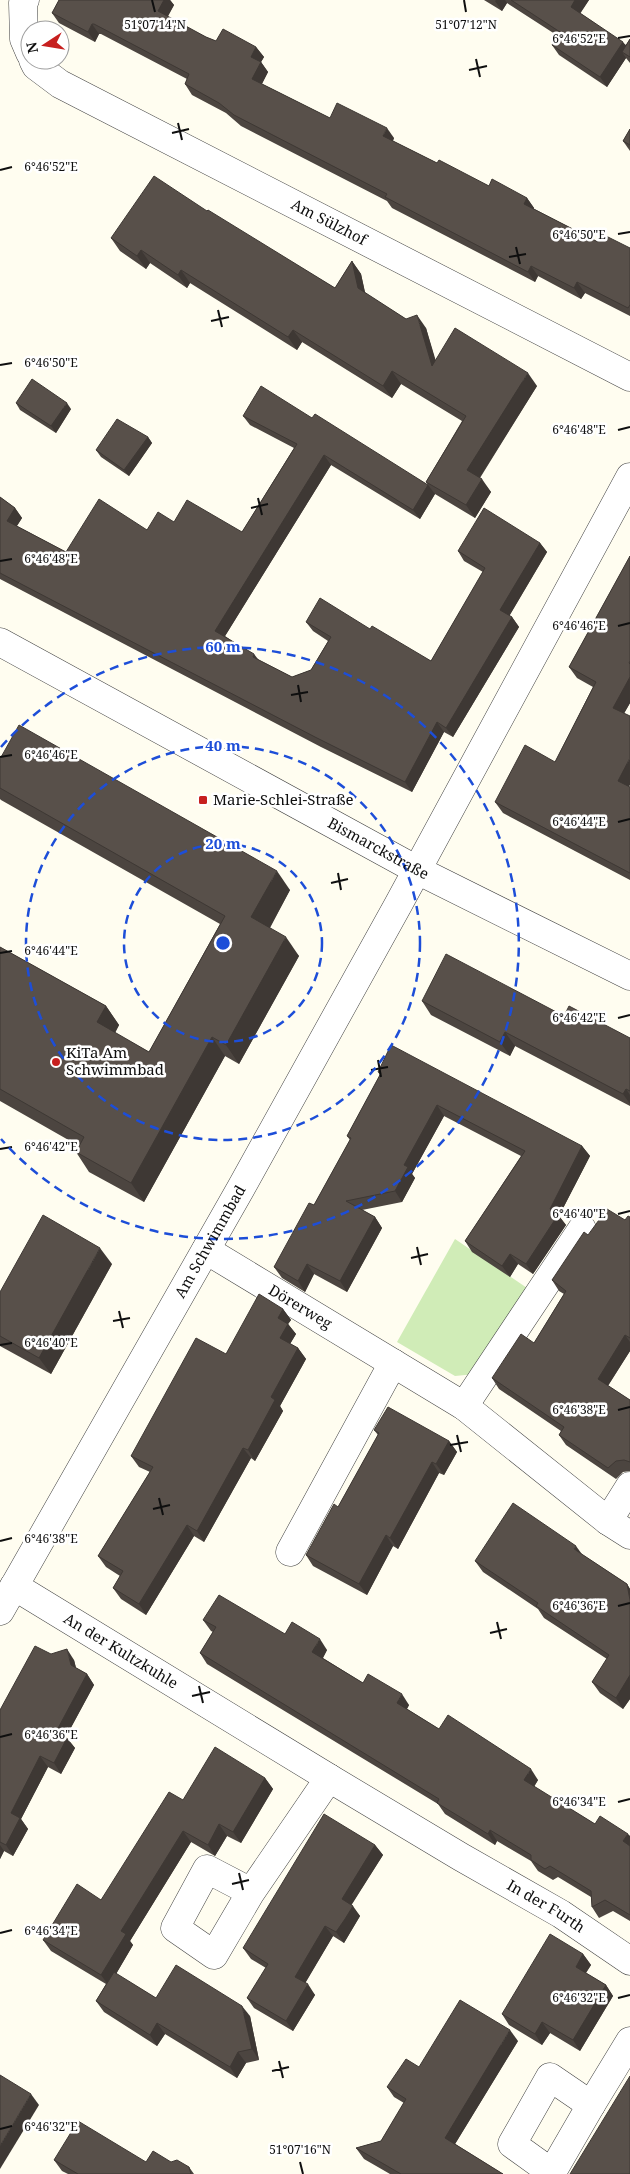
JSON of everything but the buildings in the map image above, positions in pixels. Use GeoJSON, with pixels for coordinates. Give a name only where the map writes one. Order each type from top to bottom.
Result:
{"type":"FeatureCollection","features":[{"type":"Feature","properties":{"kind":"street"},"geometry":{"type":"LineString","coordinates":[[23,20],[23,4],[25,0]]}},
{"type":"Feature","properties":{"kind":"street","name":"Am Sülzhof"},"geometry":{"type":"LineString","coordinates":[[41,70],[60,84],[630,377]]}},
{"type":"Feature","properties":{"kind":"street"},"geometry":{"type":"LineString","coordinates":[[416,870],[630,477]]}},
{"type":"Feature","properties":{"kind":"street","name":"Bismarckstraße"},"geometry":{"type":"LineString","coordinates":[[0,642],[416,870],[630,976]]}},
{"type":"Feature","properties":{"kind":"street","name":"Am Schwimmbad"},"geometry":{"type":"LineString","coordinates":[[0,1612],[206,1250],[416,870]]}},
{"type":"Feature","properties":{"kind":"street"},"geometry":{"type":"LineString","coordinates":[[464,1406],[582,1229]]}},
{"type":"Feature","properties":{"kind":"street","name":"Dörerweg"},"geometry":{"type":"LineString","coordinates":[[206,1250],[464,1406],[619,1528],[630,1486]]}},
{"type":"Feature","properties":{"kind":"street"},"geometry":{"type":"LineString","coordinates":[[290,1552],[394,1363]]}},
{"type":"Feature","properties":{"kind":"street","name":"An der Kultzkuhle"},"geometry":{"type":"LineString","coordinates":[[14,1586],[461,1857]]}},
{"type":"Feature","properties":{"kind":"street"},"geometry":{"type":"LineString","coordinates":[[251,1892],[329,1778]]}},
{"type":"Feature","properties":{"kind":"street","name":"In der Furth"},"geometry":{"type":"LineString","coordinates":[[461,1857],[561,1914],[630,1961]]}},
{"type":"Feature","properties":{"kind":"street"},"geometry":{"type":"LineString","coordinates":[[591,2104],[550,2077],[512,2144],[551,2173],[630,2041]]}},
{"type":"Feature","properties":{"kind":"green space"},"geometry":{"type":"Polygon","coordinates":[[[455,1239],[530,1290],[475,1374],[455,1376],[397,1342],[455,1239]]]}},
{"type":"Feature","properties":{"kind":"place","name":"Marie-Schlei-Straße"},"geometry":{"type":"Point","coordinates":[203,800]}},
{"type":"Feature","properties":{"kind":"place","name":"KiTa Am Schwimmbad"},"geometry":{"type":"Point","coordinates":[56,1062]}}]}
